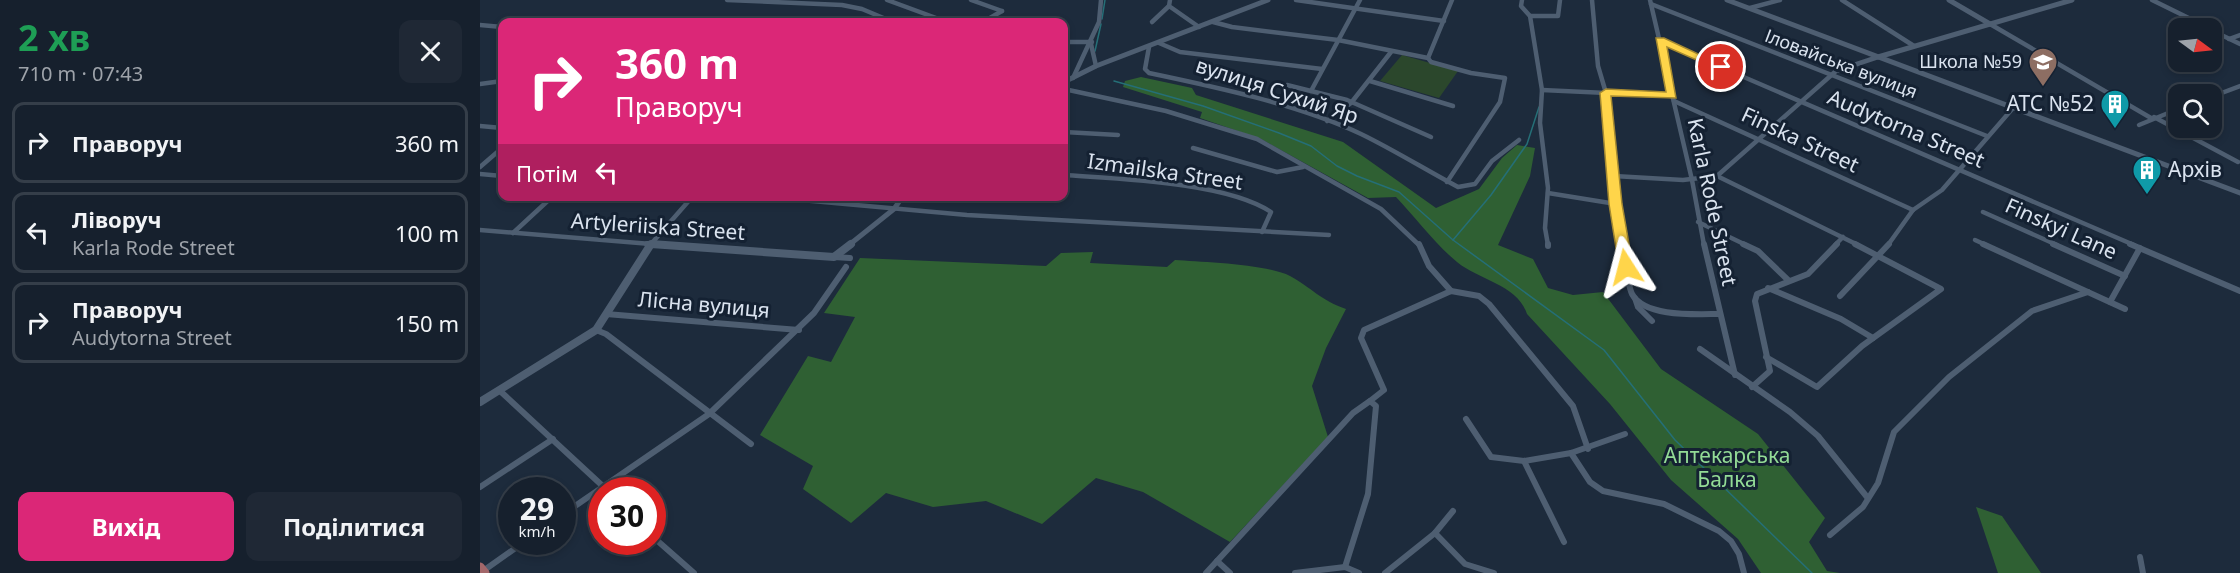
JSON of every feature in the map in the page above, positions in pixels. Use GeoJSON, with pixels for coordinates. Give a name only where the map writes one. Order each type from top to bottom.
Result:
{"type":"FeatureCollection","features":[{"type":"Feature","properties":{"kind":"street"},"geometry":{"type":"LineString","coordinates":[[727,0],[806,2],[843,6],[862,9],[877,18]]}},
{"type":"Feature","properties":{"kind":"street"},"geometry":{"type":"LineString","coordinates":[[887,0],[936,18]]}},
{"type":"Feature","properties":{"kind":"street"},"geometry":{"type":"LineString","coordinates":[[971,0],[1002,11]]}},
{"type":"Feature","properties":{"kind":"street"},"geometry":{"type":"LineString","coordinates":[[1096,66],[1092,43],[1101,0]]}},
{"type":"Feature","properties":{"kind":"street"},"geometry":{"type":"LineString","coordinates":[[1152,22],[1168,6],[1170,0]]}},
{"type":"Feature","properties":{"kind":"street"},"geometry":{"type":"LineString","coordinates":[[1068,80],[1096,66],[1268,0]]}},
{"type":"Feature","properties":{"kind":"street"},"geometry":{"type":"LineString","coordinates":[[1296,0],[1444,21]]}},
{"type":"Feature","properties":{"kind":"street"},"geometry":{"type":"LineString","coordinates":[[1311,91],[1360,0]]}},
{"type":"Feature","properties":{"kind":"street"},"geometry":{"type":"LineString","coordinates":[[1428,58],[1452,0]]}},
{"type":"Feature","properties":{"kind":"street"},"geometry":{"type":"LineString","coordinates":[[1522,0],[1521,6],[1530,16],[1542,90],[1541,141],[1546,161],[1548,193],[1545,228],[1548,246]]}},
{"type":"Feature","properties":{"kind":"street"},"geometry":{"type":"LineString","coordinates":[[1530,16],[1558,16],[1561,12],[1560,0]]}},
{"type":"Feature","properties":{"kind":"street"},"geometry":{"type":"LineString","coordinates":[[1592,0],[1598,66],[1606,93],[1616,204],[1630,289],[1638,307],[1652,321]]}},
{"type":"Feature","properties":{"kind":"street"},"geometry":{"type":"LineString","coordinates":[[1727,0],[2240,193]]}},
{"type":"Feature","properties":{"kind":"street"},"geometry":{"type":"LineString","coordinates":[[1749,8],[1780,0]]}},
{"type":"Feature","properties":{"kind":"street"},"geometry":{"type":"LineString","coordinates":[[1842,0],[1914,46]]}},
{"type":"Feature","properties":{"kind":"street"},"geometry":{"type":"LineString","coordinates":[[1949,0],[2152,118],[2238,162]]}},
{"type":"Feature","properties":{"kind":"street"},"geometry":{"type":"LineString","coordinates":[[1614,176],[1692,180],[1717,176],[1836,71],[2058,2],[2072,0]]}},
{"type":"Feature","properties":{"kind":"street"},"geometry":{"type":"LineString","coordinates":[[2152,0],[2188,18]]}},
{"type":"Feature","properties":{"kind":"street","name":"Karla Rode Street"},"geometry":{"type":"LineString","coordinates":[[1650,2],[1692,180],[1698,222],[1734,362],[1735,375]]}},
{"type":"Feature","properties":{"kind":"street","name":"Іловайська вулиця"},"geometry":{"type":"LineString","coordinates":[[1650,2],[1987,136]]}},
{"type":"Feature","properties":{"kind":"street"},"geometry":{"type":"LineString","coordinates":[[1168,6],[1185,15],[1199,27]]}},
{"type":"Feature","properties":{"kind":"street"},"geometry":{"type":"LineString","coordinates":[[990,18],[1002,11]]}},
{"type":"Feature","properties":{"kind":"street"},"geometry":{"type":"LineString","coordinates":[[1213,22],[1232,27],[1338,40],[1428,58],[1431,62],[1471,73],[1502,77],[1506,83],[1496,108],[1447,182]]}},
{"type":"Feature","properties":{"kind":"street"},"geometry":{"type":"LineString","coordinates":[[480,25],[498,27]]}},
{"type":"Feature","properties":{"kind":"street"},"geometry":{"type":"LineString","coordinates":[[2222,35],[2240,44]]}},
{"type":"Feature","properties":{"kind":"street"},"geometry":{"type":"LineString","coordinates":[[2229,39],[2240,35]]}},
{"type":"Feature","properties":{"kind":"street","name":"Audytorna Street"},"geometry":{"type":"LineString","coordinates":[[1660,41],[2240,291]]}},
{"type":"Feature","properties":{"kind":"street"},"geometry":{"type":"LineString","coordinates":[[1068,42],[1092,43]]}},
{"type":"Feature","properties":{"kind":"street"},"geometry":{"type":"LineString","coordinates":[[1072,78],[1079,61],[1092,43]]}},
{"type":"Feature","properties":{"kind":"street"},"geometry":{"type":"LineString","coordinates":[[1159,43],[1180,52],[1322,69]]}},
{"type":"Feature","properties":{"kind":"street","name":"вулиця Сухий Яр"},"geometry":{"type":"LineString","coordinates":[[1149,47],[1145,69],[1149,73],[1181,77],[1327,121],[1360,134],[1447,182],[1463,188],[1475,184],[1502,150],[1519,140]]}},
{"type":"Feature","properties":{"kind":"street"},"geometry":{"type":"LineString","coordinates":[[1327,121],[1351,103],[1391,52]]}},
{"type":"Feature","properties":{"kind":"street"},"geometry":{"type":"LineString","coordinates":[[1370,81],[1453,106]]}},
{"type":"Feature","properties":{"kind":"street"},"geometry":{"type":"LineString","coordinates":[[480,84],[498,82]]}},
{"type":"Feature","properties":{"kind":"street"},"geometry":{"type":"LineString","coordinates":[[1287,85],[1347,99],[1351,103],[1431,137]]}},
{"type":"Feature","properties":{"kind":"street"},"geometry":{"type":"LineString","coordinates":[[2222,93],[2240,86]]}},
{"type":"Feature","properties":{"kind":"street"},"geometry":{"type":"LineString","coordinates":[[1068,90],[1166,111],[1257,139],[1381,209],[1418,243],[1429,266],[1451,291]]}},
{"type":"Feature","properties":{"kind":"street"},"geometry":{"type":"LineString","coordinates":[[1542,90],[1673,98]]}},
{"type":"Feature","properties":{"kind":"street","name":"Finska Street"},"geometry":{"type":"LineString","coordinates":[[1673,98],[1913,210]]}},
{"type":"Feature","properties":{"kind":"street"},"geometry":{"type":"LineString","coordinates":[[1840,296],[1880,256],[1913,210],[1942,190],[2013,108]]}},
{"type":"Feature","properties":{"kind":"street"},"geometry":{"type":"LineString","coordinates":[[2139,125],[2168,112]]}},
{"type":"Feature","properties":{"kind":"street"},"geometry":{"type":"LineString","coordinates":[[480,126],[498,128]]}},
{"type":"Feature","properties":{"kind":"street"},"geometry":{"type":"LineString","coordinates":[[1068,132],[1118,135]]}},
{"type":"Feature","properties":{"kind":"street"},"geometry":{"type":"LineString","coordinates":[[1193,148],[1277,172],[1303,167]]}},
{"type":"Feature","properties":{"kind":"street"},"geometry":{"type":"LineString","coordinates":[[480,166],[498,151]]}},
{"type":"Feature","properties":{"kind":"street"},"geometry":{"type":"LineString","coordinates":[[480,174],[498,176]]}},
{"type":"Feature","properties":{"kind":"street","name":"Izmailska Street"},"geometry":{"type":"LineString","coordinates":[[1068,174],[1182,187],[1257,202],[1270,212],[1262,232]]}},
{"type":"Feature","properties":{"kind":"street"},"geometry":{"type":"LineString","coordinates":[[1717,176],[1843,237],[1941,289],[1873,338],[1817,387],[1766,357]]}},
{"type":"Feature","properties":{"kind":"street"},"geometry":{"type":"LineString","coordinates":[[1548,193],[1616,204]]}},
{"type":"Feature","properties":{"kind":"street"},"geometry":{"type":"LineString","coordinates":[[513,233],[548,201]]}},
{"type":"Feature","properties":{"kind":"street"},"geometry":{"type":"LineString","coordinates":[[480,402],[596,330],[651,244],[689,201]]}},
{"type":"Feature","properties":{"kind":"street"},"geometry":{"type":"LineString","coordinates":[[810,201],[894,209],[1329,235]]}},
{"type":"Feature","properties":{"kind":"street"},"geometry":{"type":"LineString","coordinates":[[834,257],[894,209],[900,201]]}},
{"type":"Feature","properties":{"kind":"street","name":"Finskyi Lane"},"geometry":{"type":"LineString","coordinates":[[1983,212],[2125,276]]}},
{"type":"Feature","properties":{"kind":"street"},"geometry":{"type":"LineString","coordinates":[[1698,222],[1758,250],[1788,280]]}},
{"type":"Feature","properties":{"kind":"street","name":"Artyleriiska Street"},"geometry":{"type":"LineString","coordinates":[[480,230],[834,257]]}},
{"type":"Feature","properties":{"kind":"street"},"geometry":{"type":"LineString","coordinates":[[1752,387],[1770,371],[1755,301],[1756,294],[1808,274],[1843,237]]}},
{"type":"Feature","properties":{"kind":"street"},"geometry":{"type":"LineString","coordinates":[[1975,240],[2125,309]]}},
{"type":"Feature","properties":{"kind":"street","name":"Finskyi Lane"},"geometry":{"type":"LineString","coordinates":[[2110,302],[2140,248]]}},
{"type":"Feature","properties":{"kind":"street"},"geometry":{"type":"LineString","coordinates":[[834,257],[850,258]]}},
{"type":"Feature","properties":{"kind":"street"},"geometry":{"type":"LineString","coordinates":[[621,477],[709,414],[799,330],[814,313],[846,267]]}},
{"type":"Feature","properties":{"kind":"street"},"geometry":{"type":"LineString","coordinates":[[1768,288],[1841,319],[1873,338]]}},
{"type":"Feature","properties":{"kind":"street"},"geometry":{"type":"LineString","coordinates":[[1206,573],[1353,413],[1384,390],[1361,339],[1364,330],[1451,291],[1479,296],[1489,304],[1573,406],[1588,449]]}},
{"type":"Feature","properties":{"kind":"street"},"geometry":{"type":"LineString","coordinates":[[1830,535],[1863,507],[1866,497],[1878,483],[1894,432],[1949,376],[2032,310],[2088,292]]}},
{"type":"Feature","properties":{"kind":"street"},"geometry":{"type":"LineString","coordinates":[[1635,298],[1660,311],[1720,314]]}},
{"type":"Feature","properties":{"kind":"street","name":"Лісна вулиця"},"geometry":{"type":"LineString","coordinates":[[606,314],[799,330]]}},
{"type":"Feature","properties":{"kind":"street"},"geometry":{"type":"LineString","coordinates":[[596,330],[606,334],[751,444]]}},
{"type":"Feature","properties":{"kind":"street"},"geometry":{"type":"LineString","coordinates":[[1700,349],[1785,408],[1820,437],[1866,497]]}},
{"type":"Feature","properties":{"kind":"street"},"geometry":{"type":"LineString","coordinates":[[499,390],[594,477]]}},
{"type":"Feature","properties":{"kind":"street"},"geometry":{"type":"LineString","coordinates":[[1345,567],[1368,494],[1376,406],[1370,401]]}},
{"type":"Feature","properties":{"kind":"street"},"geometry":{"type":"LineString","coordinates":[[1466,419],[1491,457],[1524,460],[1571,453],[1588,449],[1625,434]]}},
{"type":"Feature","properties":{"kind":"street"},"geometry":{"type":"LineString","coordinates":[[480,487],[553,439]]}},
{"type":"Feature","properties":{"kind":"street"},"geometry":{"type":"LineString","coordinates":[[1571,453],[1590,482],[1603,491],[1664,504],[1719,531],[1731,541],[1739,554],[1744,573]]}},
{"type":"Feature","properties":{"kind":"street"},"geometry":{"type":"LineString","coordinates":[[1524,460],[1564,542]]}},
{"type":"Feature","properties":{"kind":"street"},"geometry":{"type":"LineString","coordinates":[[1384,573],[1435,533],[1453,511]]}},
{"type":"Feature","properties":{"kind":"street"},"geometry":{"type":"LineString","coordinates":[[1435,533],[1465,564],[1494,573]]}},
{"type":"Feature","properties":{"kind":"street"},"geometry":{"type":"LineString","coordinates":[[666,548],[694,573]]}},
{"type":"Feature","properties":{"kind":"street"},"geometry":{"type":"LineString","coordinates":[[483,570],[505,555]]}},
{"type":"Feature","properties":{"kind":"street"},"geometry":{"type":"LineString","coordinates":[[2140,557],[2144,573]]}},
{"type":"Feature","properties":{"kind":"street"},"geometry":{"type":"LineString","coordinates":[[1217,561],[1230,573]]}},
{"type":"Feature","properties":{"kind":"street"},"geometry":{"type":"LineString","coordinates":[[1295,573],[1345,567],[1359,573]]}},
{"type":"Feature","properties":{"kind":"green space"},"geometry":{"type":"Polygon","coordinates":[[[1402,55],[1458,71],[1439,98],[1380,81],[1402,55]]]}},
{"type":"Feature","properties":{"kind":"green space","name":"Аптекарська Балка"},"geometry":{"type":"Polygon","coordinates":[[[1141,77],[1192,88],[1196,95],[1343,142],[1436,208],[1479,189],[1502,158],[1517,145],[1535,148],[1530,176],[1498,245],[1533,259],[1548,288],[1573,295],[1603,292],[1661,369],[1758,434],[1825,518],[1809,542],[1827,571],[1840,573],[1761,573],[1738,539],[1671,480],[1610,404],[1527,314],[1515,296],[1457,262],[1396,197],[1368,198],[1261,139],[1200,118],[1202,112],[1123,87],[1125,81],[1141,77]]]}},
{"type":"Feature","properties":{"kind":"green space"},"geometry":{"type":"Polygon","coordinates":[[[1093,252],[1090,263],[1167,267],[1175,260],[1234,264],[1280,272],[1290,276],[1329,302],[1346,309],[1326,348],[1312,386],[1328,437],[1230,542],[1143,492],[1096,478],[1042,524],[986,501],[933,507],[886,493],[851,523],[803,489],[813,466],[760,435],[808,356],[831,362],[855,317],[824,313],[860,258],[1046,266],[1061,253],[1093,252]]]}},
{"type":"Feature","properties":{"kind":"green space"},"geometry":{"type":"Polygon","coordinates":[[[1976,507],[2002,516],[2041,573],[1998,573],[1976,507]]]}},
{"type":"Feature","properties":{"kind":"waterway"},"geometry":{"type":"LineString","coordinates":[[1102,19],[1105,0]]}},
{"type":"Feature","properties":{"kind":"waterway"},"geometry":{"type":"LineString","coordinates":[[1095,51],[1101,24]]}},
{"type":"Feature","properties":{"kind":"waterway"},"geometry":{"type":"LineString","coordinates":[[1114,81],[1203,106],[1311,146],[1337,166],[1399,192],[1453,240]]}},
{"type":"Feature","properties":{"kind":"waterway"},"geometry":{"type":"LineString","coordinates":[[1453,240],[1491,195],[1527,144],[1539,107]]}},
{"type":"Feature","properties":{"kind":"waterway"},"geometry":{"type":"LineString","coordinates":[[1453,240],[1604,350],[1675,440],[1812,573]]}},
{"type":"Feature","properties":{"kind":"place","name":"Школа №59"},"geometry":{"type":"Point","coordinates":[2043,88]}},
{"type":"Feature","properties":{"kind":"place","name":"АТС №52"},"geometry":{"type":"Point","coordinates":[2115,130]}},
{"type":"Feature","properties":{"kind":"place","name":"Архів"},"geometry":{"type":"Point","coordinates":[2147,196]}},
{"type":"Feature","properties":{"kind":"route"},"geometry":{"type":"LineString","coordinates":[[1626,267],[1616,204],[1606,93],[1672,96],[1660,41],[1721,67]]}}]}
